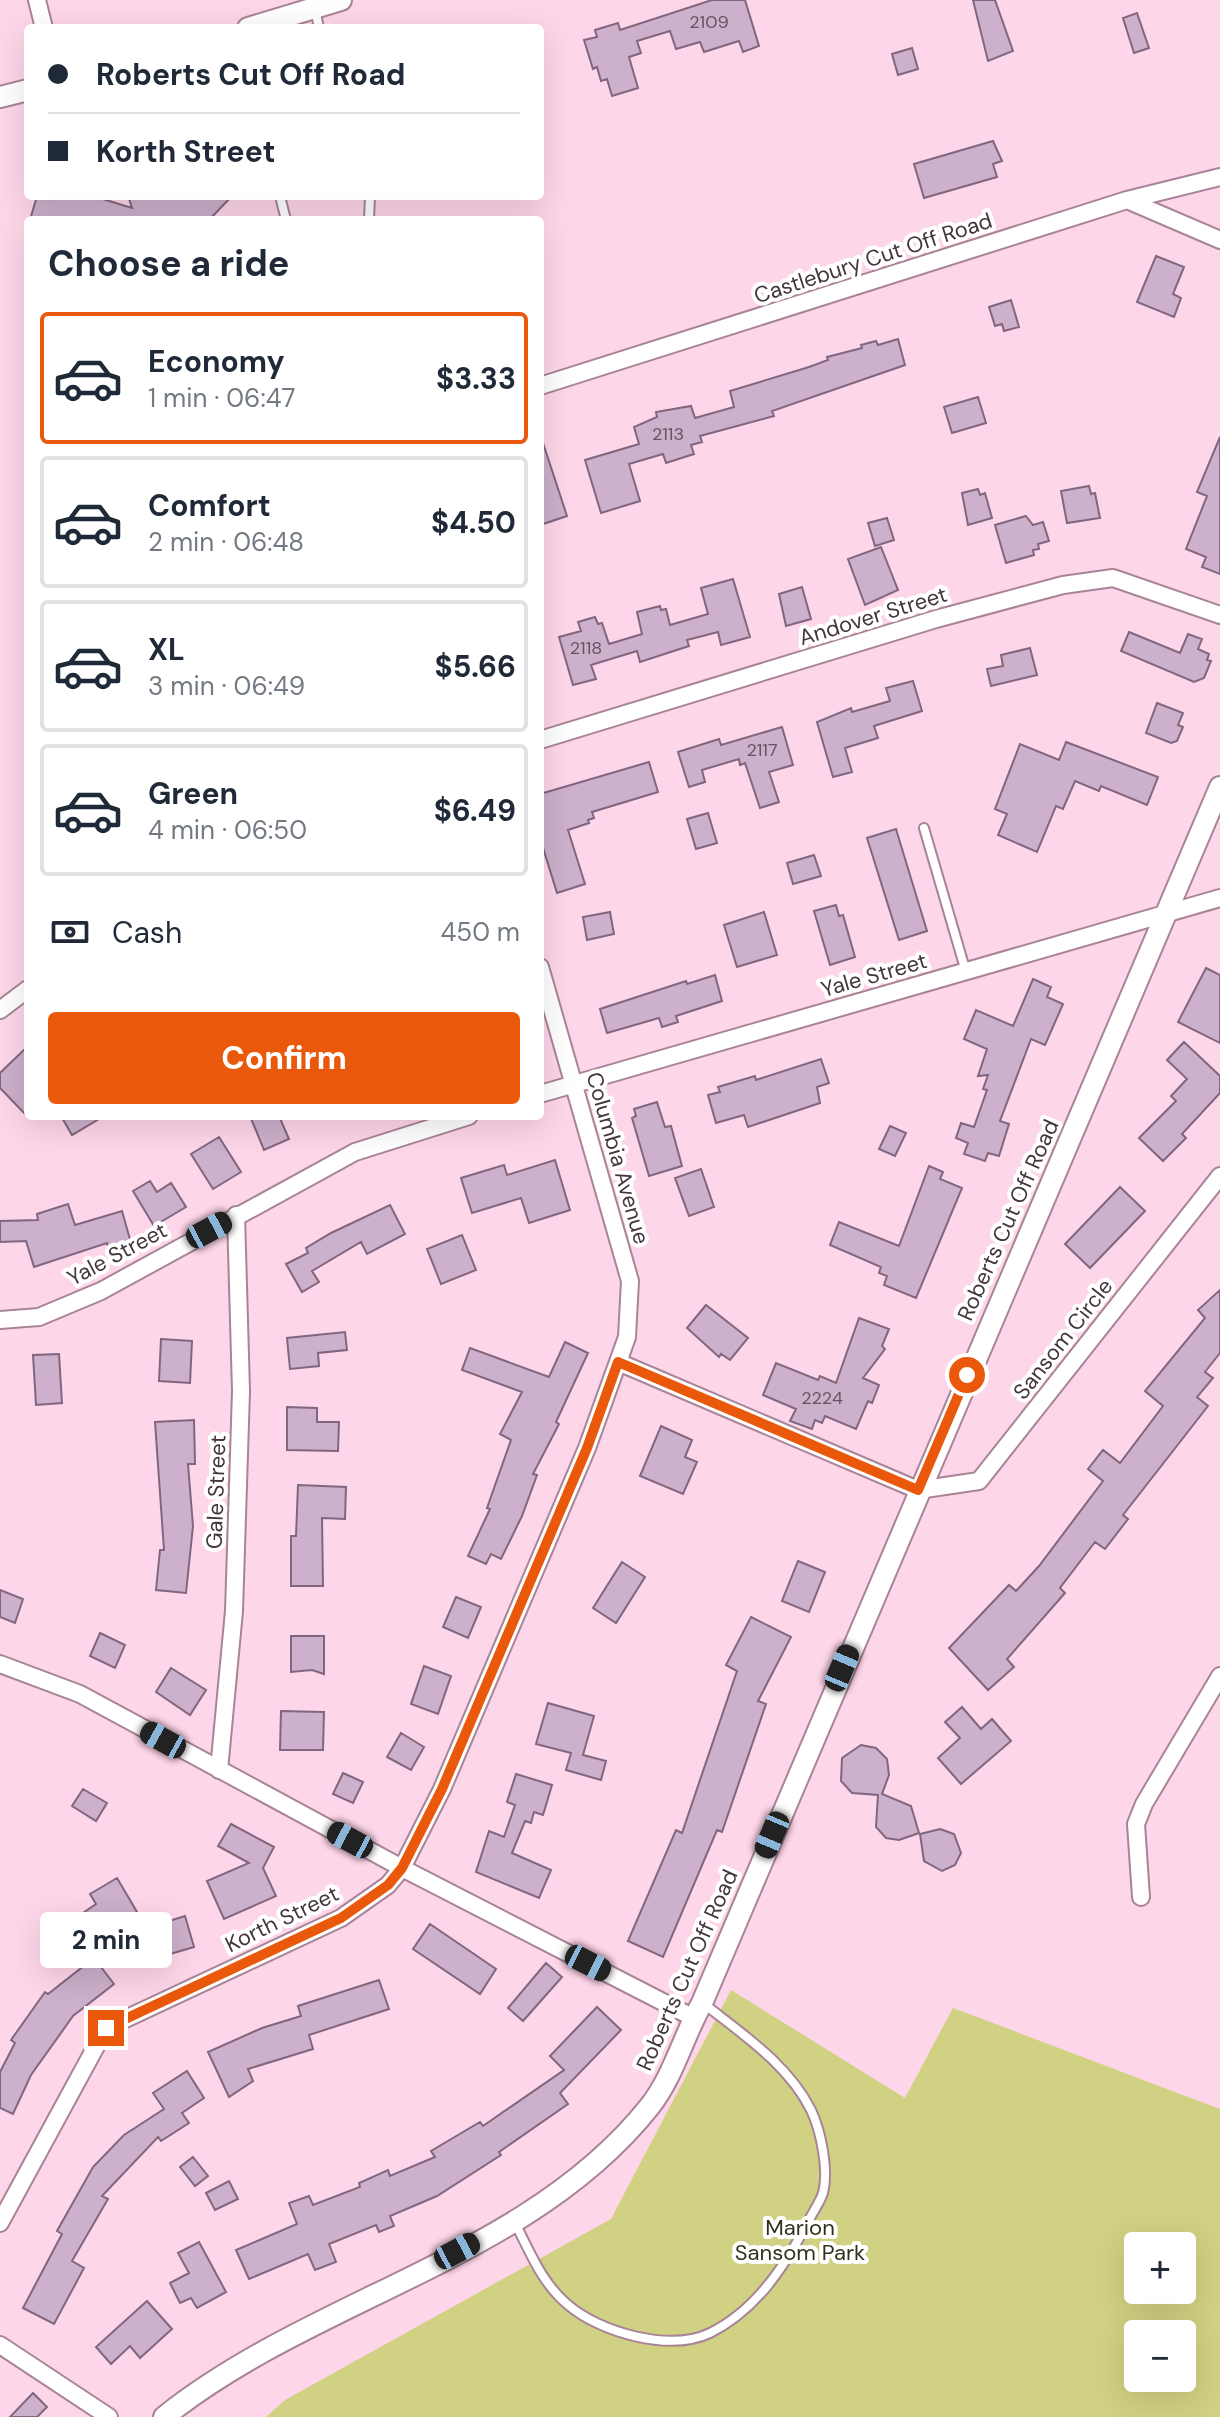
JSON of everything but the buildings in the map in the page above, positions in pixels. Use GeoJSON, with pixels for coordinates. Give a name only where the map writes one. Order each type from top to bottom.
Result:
{"type":"FeatureCollection","features":[{"type":"Feature","properties":{"kind":"street"},"geometry":{"type":"LineString","coordinates":[[37,0],[43,24]]}},
{"type":"Feature","properties":{"kind":"street"},"geometry":{"type":"LineString","coordinates":[[276,24],[317,18],[341,0]]}},
{"type":"Feature","properties":{"kind":"street"},"geometry":{"type":"LineString","coordinates":[[0,97],[24,91]]}},
{"type":"Feature","properties":{"kind":"street","name":"Castlebury Cut Off Road"},"geometry":{"type":"LineString","coordinates":[[544,385],[1127,200],[1220,177]]}},
{"type":"Feature","properties":{"kind":"street"},"geometry":{"type":"LineString","coordinates":[[1127,200],[1220,240]]}},
{"type":"Feature","properties":{"kind":"street","name":"Andover Street"},"geometry":{"type":"LineString","coordinates":[[544,739],[936,619],[1063,585],[1113,578],[1220,615]]}},
{"type":"Feature","properties":{"kind":"street","name":"Roberts Cut Off Road"},"geometry":{"type":"LineString","coordinates":[[164,2417],[207,2383],[267,2347],[514,2222],[566,2188],[617,2145],[653,2102],[698,2010],[918,1490],[1168,915],[1220,787]]}},
{"type":"Feature","properties":{"kind":"street","name":"Yale Street"},"geometry":{"type":"LineString","coordinates":[[544,1093],[1220,898]]}},
{"type":"Feature","properties":{"kind":"street","name":"Columbia Avenue"},"geometry":{"type":"LineString","coordinates":[[544,981],[630,1281],[630,1319],[616,1369]]}},
{"type":"Feature","properties":{"kind":"street"},"geometry":{"type":"LineString","coordinates":[[0,1010],[24,992]]}},
{"type":"Feature","properties":{"kind":"street","name":"Yale Street"},"geometry":{"type":"LineString","coordinates":[[0,1320],[39,1317],[101,1291],[355,1152],[456,1120]]}},
{"type":"Feature","properties":{"kind":"street","name":"Sansom Circle"},"geometry":{"type":"LineString","coordinates":[[918,1490],[979,1481],[1220,1176]]}},
{"type":"Feature","properties":{"kind":"street","name":"Gale Street"},"geometry":{"type":"LineString","coordinates":[[219,1770],[234,1611],[241,1406],[236,1215]]}},
{"type":"Feature","properties":{"kind":"street"},"geometry":{"type":"LineString","coordinates":[[616,1369],[918,1490]]}},
{"type":"Feature","properties":{"kind":"street","name":"Korth Street"},"geometry":{"type":"LineString","coordinates":[[0,2223],[106,2028],[341,1918],[388,1885],[402,1868],[442,1789],[587,1448],[616,1369]]}},
{"type":"Feature","properties":{"kind":"street"},"geometry":{"type":"LineString","coordinates":[[0,1664],[80,1694],[402,1868],[698,2010]]}},
{"type":"Feature","properties":{"kind":"street"},"geometry":{"type":"LineString","coordinates":[[1141,1897],[1136,1824],[1144,1804],[1220,1676]]}},
{"type":"Feature","properties":{"kind":"street"},"geometry":{"type":"LineString","coordinates":[[0,2345],[109,2417]]}},
{"type":"Feature","properties":{"kind":"lane"},"geometry":{"type":"LineString","coordinates":[[924,828],[966,972]]}},
{"type":"Feature","properties":{"kind":"lane"},"geometry":{"type":"LineString","coordinates":[[514,2222],[546,2282],[569,2306],[621,2333],[662,2341],[709,2334],[752,2305],[791,2254],[823,2193],[823,2152],[811,2109],[769,2055],[698,2010]]}},
{"type":"Feature","properties":{"kind":"green space","name":"Marion Sansom Park"},"geometry":{"type":"Polygon","coordinates":[[[731,1990],[905,2098],[953,2008],[1220,2109],[1220,2417],[266,2417],[285,2400],[611,2219],[731,1990]]]}},
{"type":"Feature","properties":{"kind":"route"},"geometry":{"type":"LineString","coordinates":[[106,2028],[341,1918],[388,1885],[402,1868],[442,1789],[587,1448],[618,1362],[918,1490],[967,1375]]}}]}
